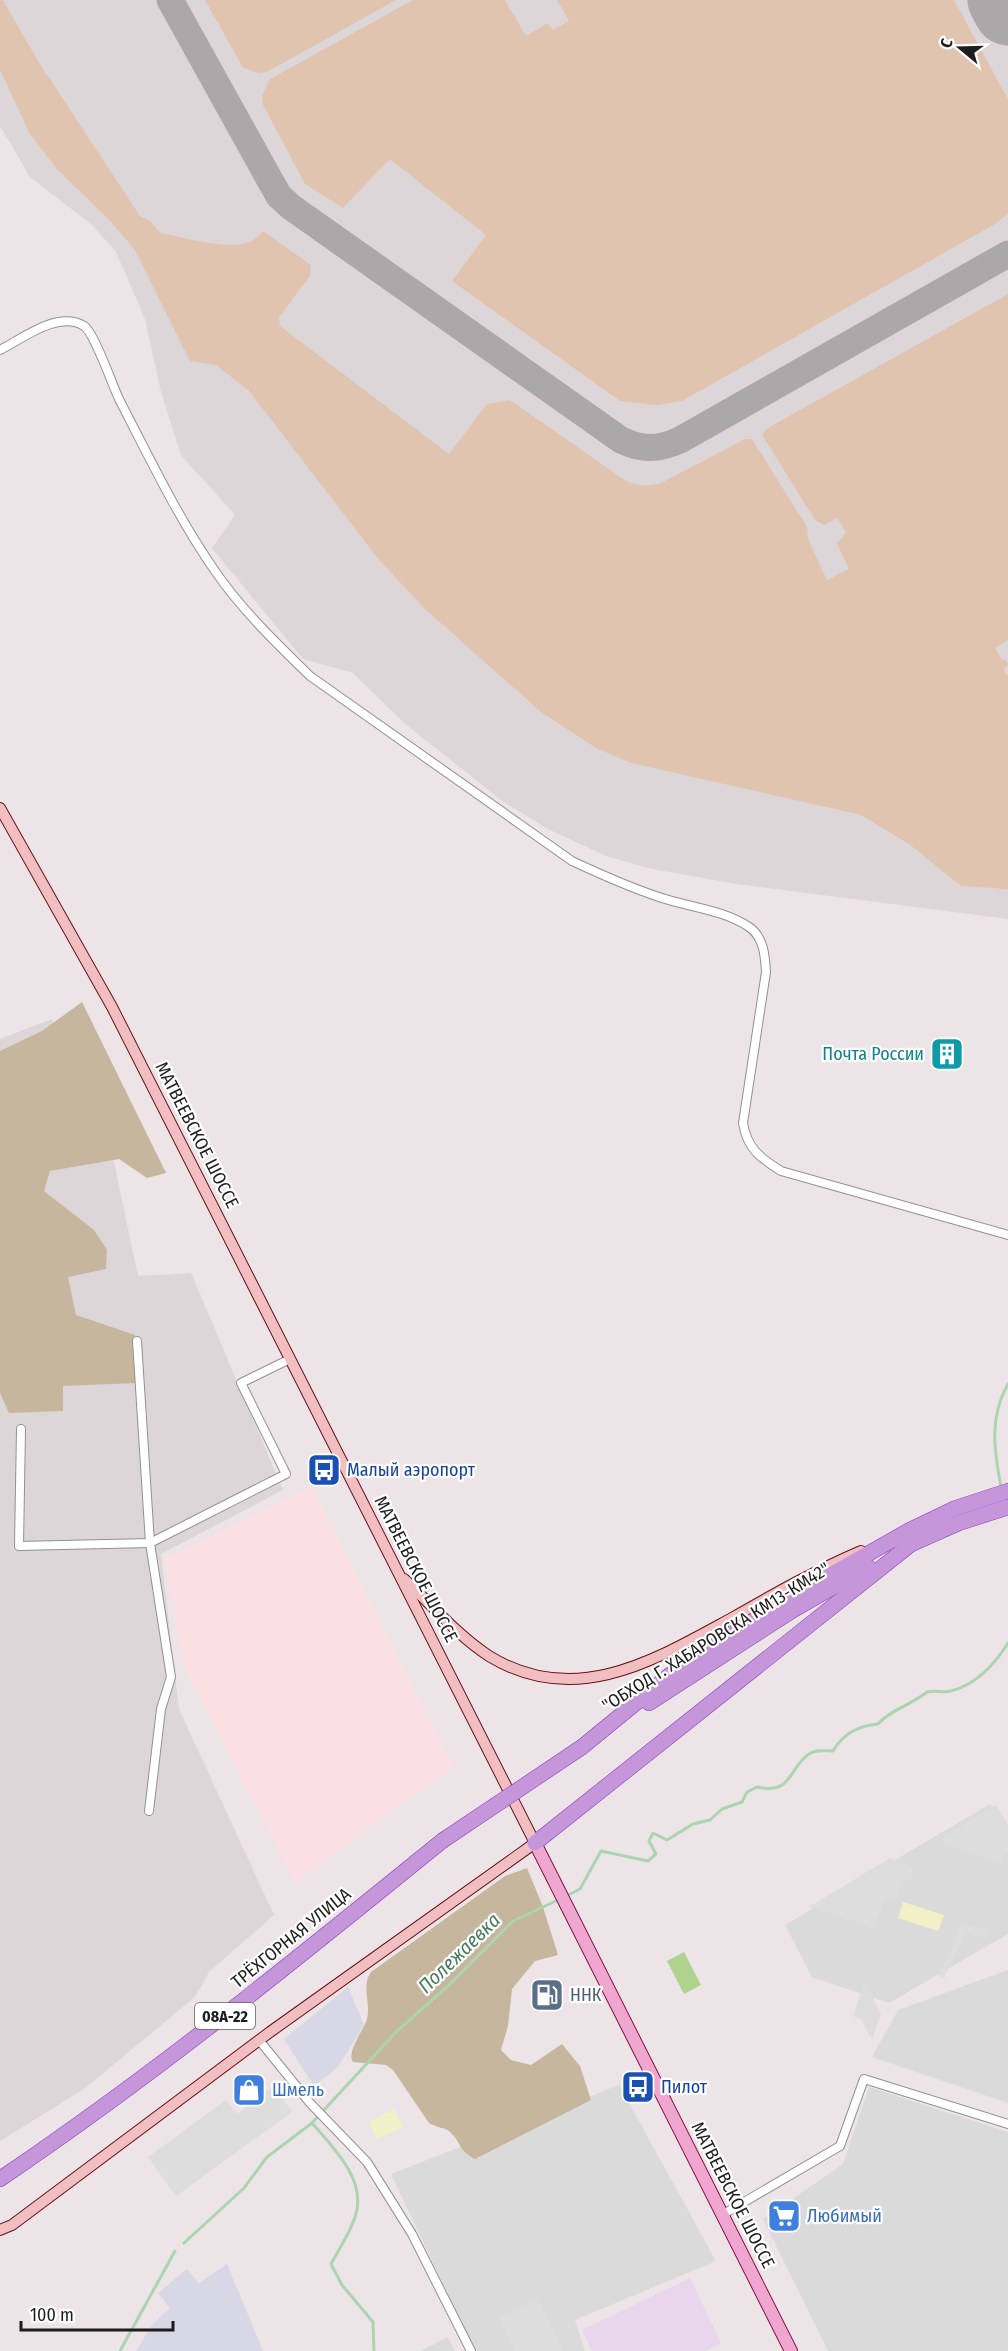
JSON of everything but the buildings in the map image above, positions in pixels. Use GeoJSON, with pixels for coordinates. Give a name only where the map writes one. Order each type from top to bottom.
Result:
{"type":"FeatureCollection","features":[{"type":"Feature","properties":{"kind":"highway","name":"\"ОБХОД Г. ХАБАРОВСКА КМ13-КМ42\""},"geometry":{"type":"LineString","coordinates":[[606,1728],[670,1675],[783,1602],[913,1535],[1008,1491]]}},
{"type":"Feature","properties":{"kind":"highway","name":"\"ОБХОД Г. ХАБАРОВСКА КМ13-КМ42\""},"geometry":{"type":"LineString","coordinates":[[957,1516],[1008,1507]]}},
{"type":"Feature","properties":{"kind":"highway"},"geometry":{"type":"LineString","coordinates":[[535,1843],[913,1535]]}},
{"type":"Feature","properties":{"kind":"highway","name":"ТРЁХГОРНАЯ УЛИЦА"},"geometry":{"type":"LineString","coordinates":[[0,2179],[71,2132],[242,2003],[442,1841],[582,1747],[606,1728]]}},
{"type":"Feature","properties":{"kind":"main road","name":"МАТВЕЕВСКОЕ ШОССЕ"},"geometry":{"type":"LineString","coordinates":[[0,808],[112,1007],[791,2351]]}},
{"type":"Feature","properties":{"kind":"main road"},"geometry":{"type":"LineString","coordinates":[[398,1572],[488,1655],[509,1667],[564,1679],[588,1679],[639,1666],[676,1649],[825,1566],[913,1535]]}},
{"type":"Feature","properties":{"kind":"main road"},"geometry":{"type":"LineString","coordinates":[[0,2230],[21,2218],[259,2040],[535,1843]]}},
{"type":"Feature","properties":{"kind":"street"},"geometry":{"type":"LineString","coordinates":[[0,350],[46,326],[59,322],[73,322],[84,326],[93,336],[106,374],[130,420],[216,572],[285,652],[310,676],[572,861],[613,880],[662,898],[734,919],[750,927],[760,939],[765,954],[766,972],[743,1123],[746,1140],[754,1152],[781,1171],[1008,1235]]}},
{"type":"Feature","properties":{"kind":"street"},"geometry":{"type":"LineString","coordinates":[[137,1341],[150,1543],[171,1677],[161,1709],[149,1811]]}},
{"type":"Feature","properties":{"kind":"street"},"geometry":{"type":"LineString","coordinates":[[21,1429],[19,1546],[150,1543],[286,1474],[241,1383],[291,1359]]}},
{"type":"Feature","properties":{"kind":"street"},"geometry":{"type":"LineString","coordinates":[[259,2040],[310,2103],[367,2162],[402,2216],[471,2351]]}},
{"type":"Feature","properties":{"kind":"street"},"geometry":{"type":"LineString","coordinates":[[722,2215],[840,2146],[864,2079],[1008,2124]]}},
{"type":"Feature","properties":{"kind":"shaded area"},"geometry":{"type":"Polygon","coordinates":[[[0,0],[1008,0],[1008,919],[737,884],[652,869],[606,856],[546,828],[501,800],[404,723],[353,673],[303,659],[212,548],[235,515],[181,455],[161,392],[145,319],[116,252],[92,225],[30,177],[0,126],[0,0]]]}},
{"type":"Feature","properties":{"kind":"shaded area"},"geometry":{"type":"Polygon","coordinates":[[[3,0],[38,61],[140,216],[150,221],[160,233],[216,244],[243,244],[254,239],[263,231],[311,265],[310,276],[279,317],[280,326],[449,454],[487,404],[510,400],[626,481],[639,485],[661,483],[745,439],[752,439],[807,527],[808,539],[827,580],[849,569],[837,544],[846,532],[837,518],[824,525],[815,520],[762,435],[766,429],[1008,294],[1008,640],[995,648],[1002,660],[1005,659],[1008,664],[1004,670],[1008,676],[1008,889],[961,886],[909,844],[861,815],[631,763],[596,748],[541,712],[425,609],[380,561],[249,391],[216,365],[190,361],[135,250],[112,223],[56,168],[30,134],[0,70],[0,1],[3,0]]]}},
{"type":"Feature","properties":{"kind":"shaded area"},"geometry":{"type":"Polygon","coordinates":[[[205,0],[396,0],[267,72],[259,73],[243,68],[205,0]]]}},
{"type":"Feature","properties":{"kind":"shaded area"},"geometry":{"type":"Polygon","coordinates":[[[413,0],[505,0],[526,36],[548,23],[553,30],[569,21],[557,0],[954,0],[1008,99],[1008,214],[995,224],[682,401],[657,405],[620,401],[452,281],[486,235],[390,159],[343,208],[305,184],[263,105],[262,96],[270,79],[413,0]]]}},
{"type":"Feature","properties":{"kind":"shaded area"},"geometry":{"type":"Polygon","coordinates":[[[82,1002],[166,1173],[147,1178],[119,1159],[50,1171],[44,1191],[94,1230],[107,1250],[106,1269],[68,1277],[76,1315],[135,1335],[136,1383],[63,1386],[63,1411],[9,1413],[0,1393],[0,1051],[42,1031],[82,1002]]]}},
{"type":"Feature","properties":{"kind":"shaded area"},"geometry":{"type":"Polygon","coordinates":[[[52,1019],[105,1119],[138,1276],[191,1273],[283,1490],[161,1554],[179,1709],[274,1915],[209,1972],[195,1997],[84,2089],[0,2141],[0,1039],[52,1019]]]}},
{"type":"Feature","properties":{"kind":"shaded area"},"geometry":{"type":"Polygon","coordinates":[[[312,1487],[453,1766],[295,1883],[184,1666],[165,1559],[312,1487]]]}},
{"type":"Feature","properties":{"kind":"shaded area"},"geometry":{"type":"Polygon","coordinates":[[[990,1804],[1008,1833],[1008,1934],[889,2003],[812,1977],[785,1925],[990,1804]]]}},
{"type":"Feature","properties":{"kind":"shaded area"},"geometry":{"type":"Polygon","coordinates":[[[996,1805],[1008,1825],[1008,1854],[1005,1853],[1000,1863],[945,1845],[942,1838],[996,1805]]]}},
{"type":"Feature","properties":{"kind":"shaded area"},"geometry":{"type":"Polygon","coordinates":[[[890,1858],[914,1868],[909,1882],[902,1880],[896,1901],[885,1898],[874,1928],[809,1907],[890,1858]]]}},
{"type":"Feature","properties":{"kind":"shaded area"},"geometry":{"type":"Polygon","coordinates":[[[527,1868],[543,1907],[558,1955],[535,1961],[512,1989],[508,2026],[501,2050],[511,2060],[531,2065],[562,2044],[580,2066],[591,2100],[475,2159],[463,2150],[449,2131],[429,2123],[393,2070],[386,2065],[353,2062],[351,2058],[356,2041],[367,2019],[366,1989],[371,1972],[505,1876],[527,1868]]]}},
{"type":"Feature","properties":{"kind":"shaded area"},"geometry":{"type":"Polygon","coordinates":[[[903,1902],[944,1915],[938,1931],[898,1918],[903,1902]]]}},
{"type":"Feature","properties":{"kind":"shaded area"},"geometry":{"type":"Polygon","coordinates":[[[961,1923],[990,1931],[987,1939],[966,1932],[944,1978],[938,1975],[950,1954],[961,1923]]]}},
{"type":"Feature","properties":{"kind":"shaded area"},"geometry":{"type":"Polygon","coordinates":[[[1008,1970],[1008,2103],[872,2057],[898,2010],[1008,1970]]]}},
{"type":"Feature","properties":{"kind":"shaded area"},"geometry":{"type":"Polygon","coordinates":[[[864,1983],[881,2015],[872,2039],[862,2020],[853,2016],[864,1983]]]}},
{"type":"Feature","properties":{"kind":"shaded area"},"geometry":{"type":"Polygon","coordinates":[[[348,1987],[364,2025],[338,2067],[314,2086],[284,2039],[348,1987]]]}},
{"type":"Feature","properties":{"kind":"shaded area"},"geometry":{"type":"Polygon","coordinates":[[[619,2085],[716,2261],[575,2320],[585,2351],[475,2351],[391,2174],[619,2085]]]}},
{"type":"Feature","properties":{"kind":"shaded area"},"geometry":{"type":"Polygon","coordinates":[[[274,2086],[292,2112],[176,2196],[148,2157],[226,2100],[237,2114],[274,2086]]]}},
{"type":"Feature","properties":{"kind":"shaded area"},"geometry":{"type":"Polygon","coordinates":[[[869,2087],[1008,2132],[1008,2351],[828,2351],[763,2219],[843,2164],[869,2087]]]}},
{"type":"Feature","properties":{"kind":"shaded area"},"geometry":{"type":"Polygon","coordinates":[[[394,2109],[403,2127],[377,2139],[369,2122],[394,2109]]]}},
{"type":"Feature","properties":{"kind":"shaded area"},"geometry":{"type":"Polygon","coordinates":[[[227,2264],[263,2351],[136,2351],[152,2325],[170,2308],[158,2293],[187,2269],[199,2283],[227,2264]]]}},
{"type":"Feature","properties":{"kind":"shaded area"},"geometry":{"type":"Polygon","coordinates":[[[690,2278],[721,2343],[705,2351],[592,2351],[582,2330],[690,2278]]]}},
{"type":"Feature","properties":{"kind":"shaded area"},"geometry":{"type":"Polygon","coordinates":[[[537,2299],[563,2351],[516,2351],[499,2318],[537,2299]]]}},
{"type":"Feature","properties":{"kind":"shaded area"},"geometry":{"type":"Polygon","coordinates":[[[448,2337],[455,2351],[421,2351],[448,2337]]]}},
{"type":"Feature","properties":{"kind":"green space"},"geometry":{"type":"Polygon","coordinates":[[[684,1952],[701,1985],[684,1994],[667,1961],[684,1952]]]}},
{"type":"Feature","properties":{"kind":"waterway","name":"Полежаевка"},"geometry":{"type":"LineString","coordinates":[[1001,1487],[996,1460],[995,1434],[998,1409],[1008,1384]]}},
{"type":"Feature","properties":{"kind":"waterway","name":"Полежаевка"},"geometry":{"type":"LineString","coordinates":[[564,1897],[580,1889],[601,1851],[648,1861],[656,1854],[649,1841],[653,1833],[667,1840],[693,1824],[710,1820],[722,1809],[742,1802],[747,1792],[757,1787],[769,1788],[784,1784],[802,1760],[812,1752],[833,1751],[842,1739],[852,1732],[878,1724],[888,1715],[927,1692],[951,1691],[977,1679],[991,1666],[1008,1643]]}},
{"type":"Feature","properties":{"kind":"waterway","name":"Полежаевка"},"geometry":{"type":"LineString","coordinates":[[184,2243],[244,2188],[267,2157],[312,2123],[396,2032],[449,1985],[513,1921],[558,1900]]}},
{"type":"Feature","properties":{"kind":"waterway","name":"Полежаевка"},"geometry":{"type":"LineString","coordinates":[[312,2123],[338,2154],[353,2178],[357,2190],[358,2204],[355,2217],[331,2264],[342,2285],[373,2322],[374,2351]]}},
{"type":"Feature","properties":{"kind":"waterway","name":"Полежаевка"},"geometry":{"type":"LineString","coordinates":[[120,2351],[175,2251]]}},
{"type":"Feature","properties":{"kind":"taxiway"},"geometry":{"type":"LineString","coordinates":[[170,0],[279,196],[291,207],[621,440],[636,446],[650,448],[680,440],[1008,254]]}},
{"type":"Feature","properties":{"kind":"runway"},"geometry":{"type":"LineString","coordinates":[[1002,0],[1008,11]]}},
{"type":"Feature","properties":{"kind":"place","name":"Почта России"},"geometry":{"type":"Point","coordinates":[947,1054]}},
{"type":"Feature","properties":{"kind":"place","name":"Малый аэропорт"},"geometry":{"type":"Point","coordinates":[324,1470]}},
{"type":"Feature","properties":{"kind":"place","name":"ННК"},"geometry":{"type":"Point","coordinates":[547,1995]}},
{"type":"Feature","properties":{"kind":"place","name":"Пилот"},"geometry":{"type":"Point","coordinates":[638,2087]}},
{"type":"Feature","properties":{"kind":"place","name":"Шмель"},"geometry":{"type":"Point","coordinates":[249,2090]}},
{"type":"Feature","properties":{"kind":"place","name":"Любимый"},"geometry":{"type":"Point","coordinates":[784,2216]}}]}
